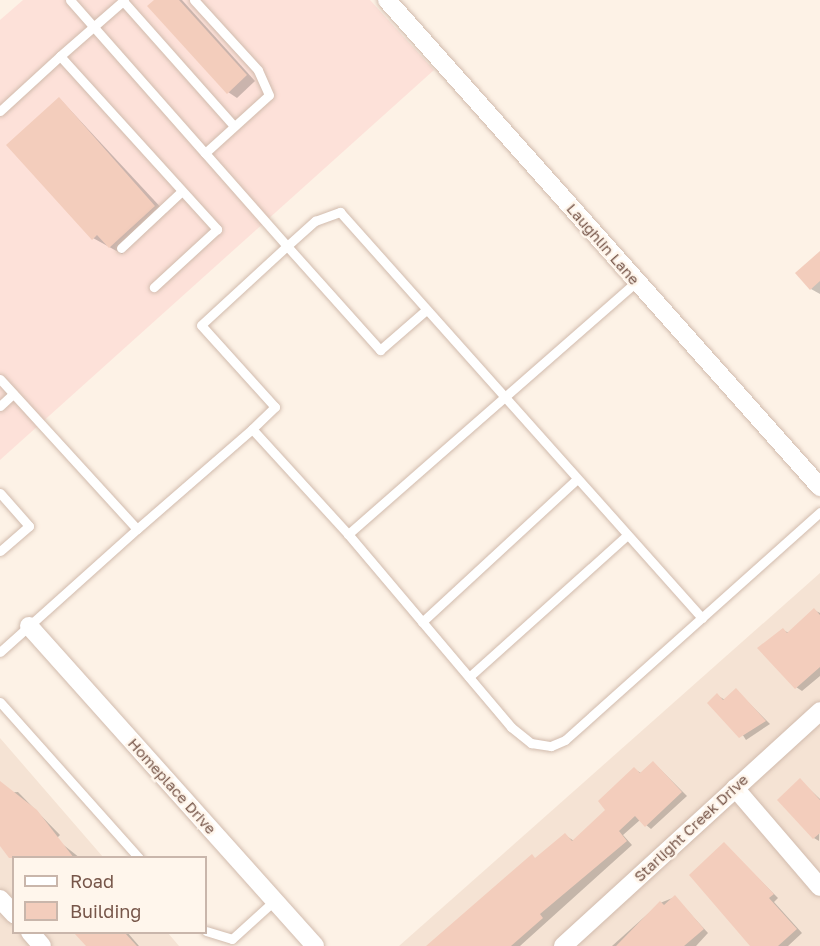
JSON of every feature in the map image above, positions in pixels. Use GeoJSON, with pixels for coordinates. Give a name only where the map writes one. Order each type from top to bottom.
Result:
{"type":"FeatureCollection","features":[{"type":"Feature","properties":{"kind":"street","name":"Laughlin Lane"},"geometry":{"type":"LineString","coordinates":[[387,0],[820,487]]}},
{"type":"Feature","properties":{"kind":"street","name":"Homeplace Drive"},"geometry":{"type":"LineString","coordinates":[[29,626],[315,946]]}},
{"type":"Feature","properties":{"kind":"street","name":"Starlight Creek Drive"},"geometry":{"type":"LineString","coordinates":[[563,946],[820,711]]}},
{"type":"Feature","properties":{"kind":"street"},"geometry":{"type":"LineString","coordinates":[[735,788],[820,887]]}},
{"type":"Feature","properties":{"kind":"street"},"geometry":{"type":"LineString","coordinates":[[0,899],[12,912]]}},
{"type":"Feature","properties":{"kind":"street"},"geometry":{"type":"LineString","coordinates":[[31,934],[42,946]]}},
{"type":"Feature","properties":{"kind":"lane"},"geometry":{"type":"LineString","coordinates":[[70,0],[380,350],[426,310]]}},
{"type":"Feature","properties":{"kind":"lane"},"geometry":{"type":"LineString","coordinates":[[0,111],[123,0],[234,126]]}},
{"type":"Feature","properties":{"kind":"lane"},"geometry":{"type":"LineString","coordinates":[[194,0],[266,80],[269,94],[205,153]]}},
{"type":"Feature","properties":{"kind":"lane"},"geometry":{"type":"LineString","coordinates":[[60,56],[217,229],[154,286]]}},
{"type":"Feature","properties":{"kind":"lane"},"geometry":{"type":"LineString","coordinates":[[121,248],[182,191]]}},
{"type":"Feature","properties":{"kind":"lane"},"geometry":{"type":"LineString","coordinates":[[0,652],[275,407],[201,325],[315,221],[340,212],[702,618]]}},
{"type":"Feature","properties":{"kind":"lane"},"geometry":{"type":"LineString","coordinates":[[348,534],[636,282]]}},
{"type":"Feature","properties":{"kind":"lane"},"geometry":{"type":"LineString","coordinates":[[0,379],[137,529]]}},
{"type":"Feature","properties":{"kind":"lane"},"geometry":{"type":"LineString","coordinates":[[0,406],[13,394]]}},
{"type":"Feature","properties":{"kind":"lane"},"geometry":{"type":"LineString","coordinates":[[252,429],[348,534],[512,727],[531,743],[551,746],[565,740],[820,512]]}},
{"type":"Feature","properties":{"kind":"lane"},"geometry":{"type":"LineString","coordinates":[[422,622],[577,479]]}},
{"type":"Feature","properties":{"kind":"lane"},"geometry":{"type":"LineString","coordinates":[[0,493],[29,526],[0,551]]}},
{"type":"Feature","properties":{"kind":"lane"},"geometry":{"type":"LineString","coordinates":[[469,677],[627,535]]}},
{"type":"Feature","properties":{"kind":"lane"},"geometry":{"type":"LineString","coordinates":[[0,702],[137,856]]}},
{"type":"Feature","properties":{"kind":"lane"},"geometry":{"type":"LineString","coordinates":[[207,931],[232,939],[274,900]]}},
{"type":"Feature","properties":{"kind":"shaded area"},"geometry":{"type":"Polygon","coordinates":[[[23,0],[370,0],[434,70],[0,460],[0,20],[23,0]]]}},
{"type":"Feature","properties":{"kind":"shaded area"},"geometry":{"type":"Polygon","coordinates":[[[820,573],[820,946],[399,946],[820,573]]]}},
{"type":"Feature","properties":{"kind":"shaded area"},"geometry":{"type":"Polygon","coordinates":[[[0,738],[102,856],[12,856],[12,934],[169,934],[179,946],[0,946],[0,738]]]}},
{"type":"Feature","properties":{"kind":"building"},"geometry":{"type":"Polygon","coordinates":[[[154,0],[179,0],[247,75],[227,94],[147,6],[154,0]]]}},
{"type":"Feature","properties":{"kind":"building"},"geometry":{"type":"Polygon","coordinates":[[[59,97],[155,206],[109,248],[97,235],[92,240],[6,145],[59,97]]]}},
{"type":"Feature","properties":{"kind":"building"},"geometry":{"type":"Polygon","coordinates":[[[820,251],[820,281],[810,290],[795,273],[820,251]]]}},
{"type":"Feature","properties":{"kind":"building"},"geometry":{"type":"Polygon","coordinates":[[[814,608],[820,615],[820,667],[795,689],[757,648],[783,628],[787,633],[814,608]]]}},
{"type":"Feature","properties":{"kind":"building"},"geometry":{"type":"Polygon","coordinates":[[[736,688],[766,721],[739,738],[707,703],[717,693],[723,700],[736,688]]]}},
{"type":"Feature","properties":{"kind":"building"},"geometry":{"type":"Polygon","coordinates":[[[653,761],[682,792],[645,827],[635,816],[619,831],[627,841],[540,914],[543,918],[511,946],[426,946],[532,854],[535,858],[565,833],[572,841],[605,810],[598,801],[634,767],[640,773],[653,761]]]}},
{"type":"Feature","properties":{"kind":"building"},"geometry":{"type":"Polygon","coordinates":[[[800,778],[820,800],[820,833],[813,839],[777,800],[800,778]]]}},
{"type":"Feature","properties":{"kind":"building"},"geometry":{"type":"Polygon","coordinates":[[[0,781],[37,810],[72,856],[12,856],[9,858],[0,846],[0,781]]]}},
{"type":"Feature","properties":{"kind":"building"},"geometry":{"type":"Polygon","coordinates":[[[724,842],[774,894],[769,898],[797,929],[778,946],[750,946],[689,875],[724,842]]]}},
{"type":"Feature","properties":{"kind":"building"},"geometry":{"type":"Polygon","coordinates":[[[675,895],[704,929],[684,946],[616,946],[660,901],[664,905],[675,895]]]}},
{"type":"Feature","properties":{"kind":"building"},"geometry":{"type":"Polygon","coordinates":[[[75,934],[126,934],[137,946],[86,946],[75,934]]]}}]}
